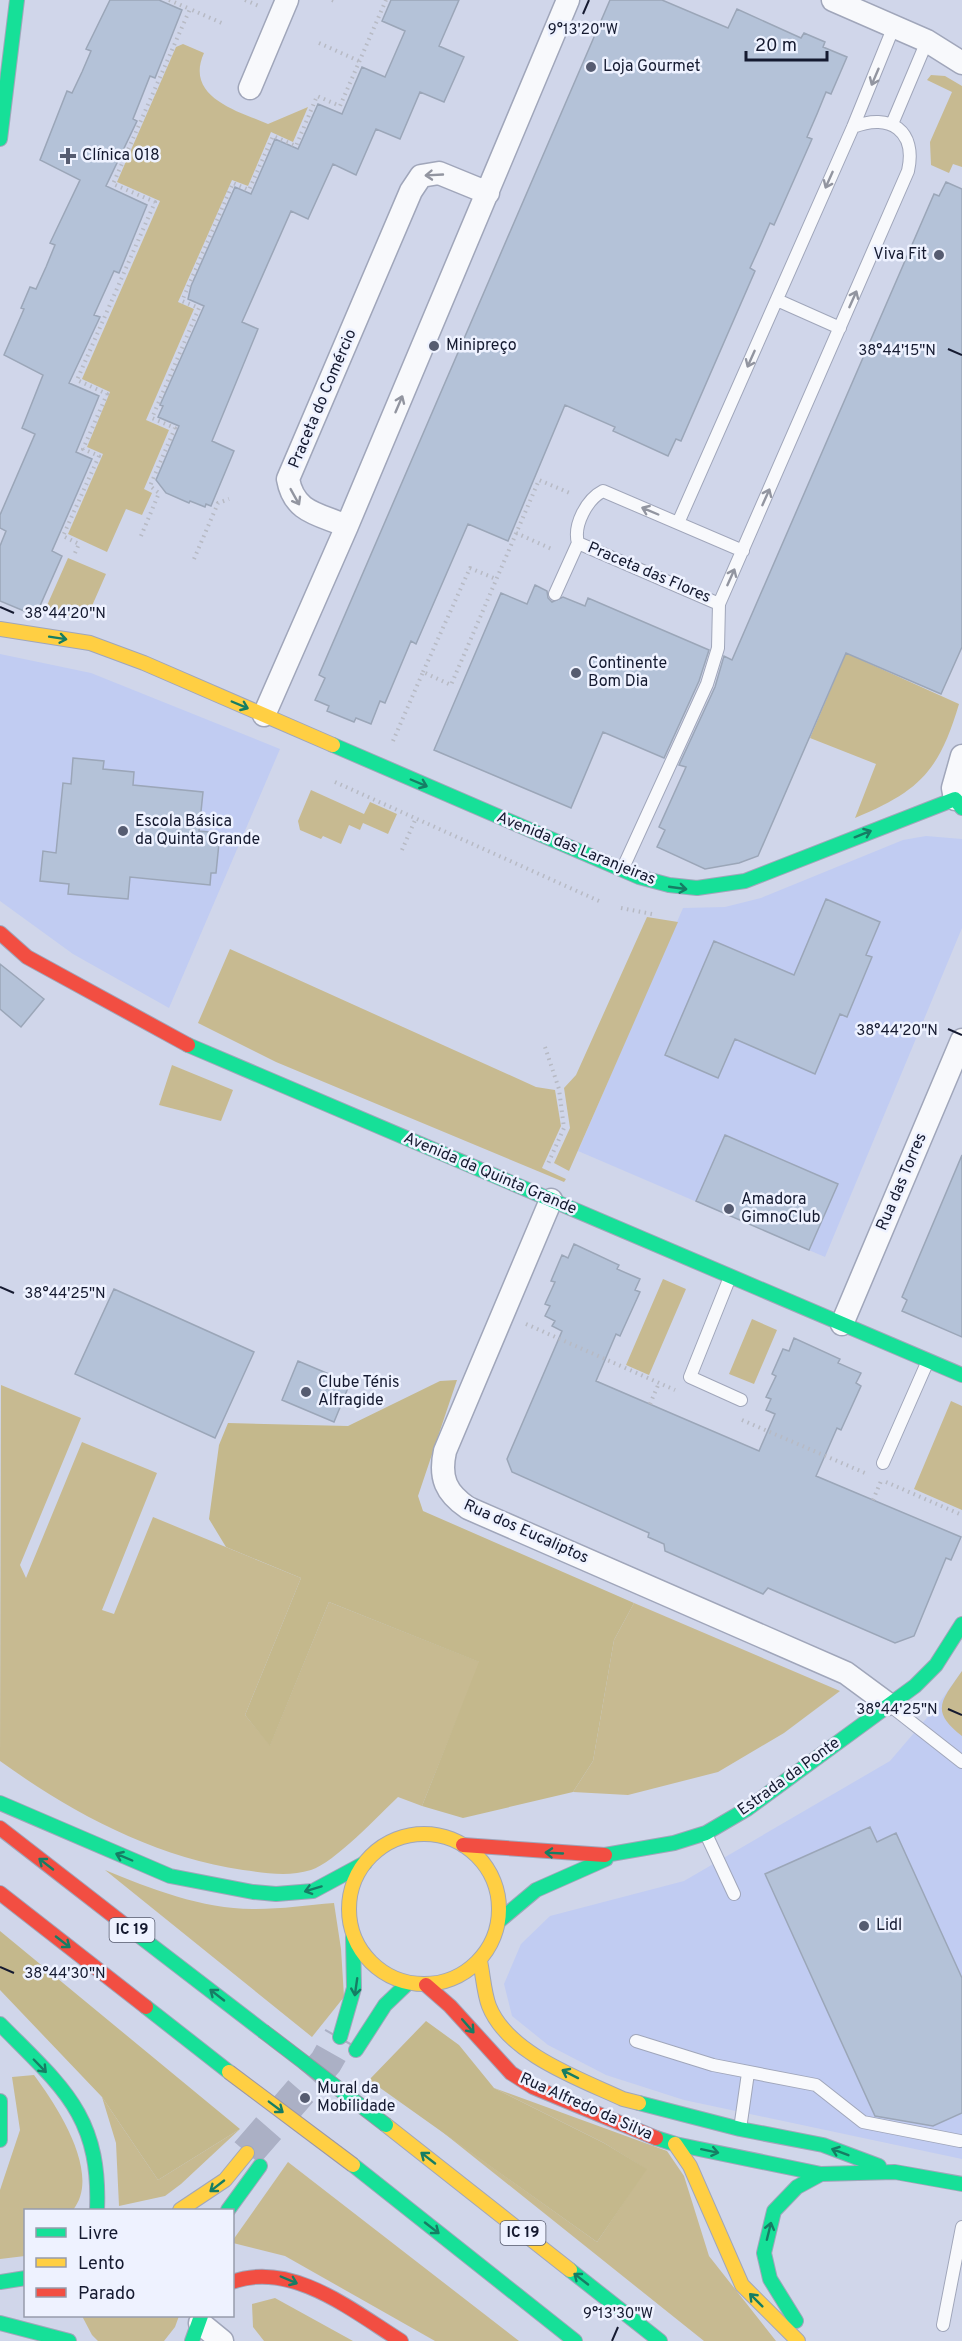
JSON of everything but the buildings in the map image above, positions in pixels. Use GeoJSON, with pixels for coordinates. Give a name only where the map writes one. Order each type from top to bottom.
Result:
{"type":"FeatureCollection","features":[{"type":"Feature","properties":{"kind":"main road"},"geometry":{"type":"LineString","coordinates":[[0,139],[17,0]]}},
{"type":"Feature","properties":{"kind":"main road","name":"Avenida das Laranjeiras"},"geometry":{"type":"LineString","coordinates":[[0,629],[90,644],[144,663],[622,871],[666,886],[691,889],[719,888],[745,881],[959,804]]}},
{"type":"Feature","properties":{"kind":"main road","name":"Avenida da Quinta Grande"},"geometry":{"type":"LineString","coordinates":[[0,933],[27,957],[191,1047],[962,1375]]}},
{"type":"Feature","properties":{"kind":"main road","name":"Avenida da Quinta Grande"},"geometry":{"type":"LineString","coordinates":[[0,951],[27,957]]}},
{"type":"Feature","properties":{"kind":"main road","name":"Estrada da Ponte"},"geometry":{"type":"LineString","coordinates":[[499,1921],[536,1890],[612,1856],[674,1843],[706,1833],[747,1809],[888,1704],[936,1665],[962,1624]]}},
{"type":"Feature","properties":{"kind":"main road"},"geometry":{"type":"LineString","coordinates":[[0,1803],[170,1876],[253,1892],[276,1894],[313,1891],[364,1863],[380,1848],[400,1838],[421,1834],[443,1836],[463,1845],[480,1859],[492,1878],[499,1898],[499,1921],[492,1942],[480,1961],[464,1974],[446,1982],[426,1985],[408,1983],[384,1974],[366,1957],[353,1935]]}},
{"type":"Feature","properties":{"kind":"main road","name":"IC 19"},"geometry":{"type":"LineString","coordinates":[[0,1828],[386,2125],[660,2341]]}},
{"type":"Feature","properties":{"kind":"main road","name":"Estrada da Ponte"},"geometry":{"type":"LineString","coordinates":[[463,1845],[612,1856]]}},
{"type":"Feature","properties":{"kind":"main road"},"geometry":{"type":"LineString","coordinates":[[340,2037],[354,2000],[358,1978],[348,1910],[352,1885],[364,1863]]}},
{"type":"Feature","properties":{"kind":"main road"},"geometry":{"type":"LineString","coordinates":[[0,1893],[229,2072],[353,2165],[575,2341]]}},
{"type":"Feature","properties":{"kind":"main road","name":"Rua Alfredo da Silva"},"geometry":{"type":"LineString","coordinates":[[480,1961],[489,2006],[500,2025],[516,2041],[529,2052],[623,2099],[657,2124],[675,2144]]}},
{"type":"Feature","properties":{"kind":"main road"},"geometry":{"type":"LineString","coordinates":[[356,2050],[385,2005],[408,1983]]}},
{"type":"Feature","properties":{"kind":"main road","name":"Rua Alfredo da Silva"},"geometry":{"type":"LineString","coordinates":[[426,1985],[450,2006],[511,2073],[543,2091],[633,2130],[675,2144],[821,2174],[894,2172]]}},
{"type":"Feature","properties":{"kind":"main road"},"geometry":{"type":"LineString","coordinates":[[0,2024],[72,2100],[85,2120],[100,2180],[97,2209]]}},
{"type":"Feature","properties":{"kind":"main road","name":"Rua Alfredo da Silva"},"geometry":{"type":"LineString","coordinates":[[623,2099],[740,2128],[823,2145],[894,2172],[962,2184]]}},
{"type":"Feature","properties":{"kind":"main road"},"geometry":{"type":"LineString","coordinates":[[0,2100],[0,2140]]}},
{"type":"Feature","properties":{"kind":"main road"},"geometry":{"type":"LineString","coordinates":[[675,2144],[690,2166],[742,2285],[798,2341]]}},
{"type":"Feature","properties":{"kind":"main road"},"geometry":{"type":"LineString","coordinates":[[183,2209],[225,2180],[247,2153]]}},
{"type":"Feature","properties":{"kind":"main road"},"geometry":{"type":"LineString","coordinates":[[229,2209],[261,2164]]}},
{"type":"Feature","properties":{"kind":"main road"},"geometry":{"type":"LineString","coordinates":[[807,2341],[770,2278],[764,2253],[774,2211],[797,2187],[821,2174]]}},
{"type":"Feature","properties":{"kind":"main road"},"geometry":{"type":"LineString","coordinates":[[234,2280],[238,2277],[256,2275],[280,2276],[318,2293],[401,2341]]}},
{"type":"Feature","properties":{"kind":"main road"},"geometry":{"type":"LineString","coordinates":[[0,2282],[24,2278]]}},
{"type":"Feature","properties":{"kind":"main road"},"geometry":{"type":"LineString","coordinates":[[60,2319],[69,2341]]}},
{"type":"Feature","properties":{"kind":"main road"},"geometry":{"type":"LineString","coordinates":[[0,2323],[69,2341]]}},
{"type":"Feature","properties":{"kind":"street"},"geometry":{"type":"LineString","coordinates":[[250,88],[287,0]]}},
{"type":"Feature","properties":{"kind":"street"},"geometry":{"type":"LineString","coordinates":[[264,716],[489,193],[568,0]]}},
{"type":"Feature","properties":{"kind":"street"},"geometry":{"type":"LineString","coordinates":[[833,0],[927,41],[962,63]]}},
{"type":"Feature","properties":{"kind":"street","name":"Praceta do Comércio"},"geometry":{"type":"LineString","coordinates":[[347,526],[300,506],[291,495],[288,480],[411,190],[421,176],[439,173],[489,193]]}},
{"type":"Feature","properties":{"kind":"street","name":"Avenida das Laranjeiras"},"geometry":{"type":"LineString","coordinates":[[959,804],[953,788],[962,756]]}},
{"type":"Feature","properties":{"kind":"street","name":"Rua das Torres"},"geometry":{"type":"LineString","coordinates":[[842,1324],[962,1040]]}},
{"type":"Feature","properties":{"kind":"street","name":"Rua dos Eucaliptos"},"geometry":{"type":"LineString","coordinates":[[551,1200],[445,1451],[441,1467],[447,1490],[468,1508],[846,1673],[888,1704]]}},
{"type":"Feature","properties":{"kind":"street"},"geometry":{"type":"LineString","coordinates":[[198,2327],[222,2341]]}},
{"type":"Feature","properties":{"kind":"lane"},"geometry":{"type":"LineString","coordinates":[[678,523],[853,127],[894,26]]}},
{"type":"Feature","properties":{"kind":"lane"},"geometry":{"type":"LineString","coordinates":[[853,127],[866,122],[880,121],[892,124],[927,41]]}},
{"type":"Feature","properties":{"kind":"lane","name":"Praceta das Flores"},"geometry":{"type":"LineString","coordinates":[[622,871],[707,684],[718,648],[720,604],[908,171],[912,156],[910,144],[903,133],[892,124]]}},
{"type":"Feature","properties":{"kind":"lane"},"geometry":{"type":"LineString","coordinates":[[777,300],[840,328]]}},
{"type":"Feature","properties":{"kind":"lane"},"geometry":{"type":"LineString","coordinates":[[590,501],[593,496],[603,491],[743,551]]}},
{"type":"Feature","properties":{"kind":"lane","name":"Praceta das Flores"},"geometry":{"type":"LineString","coordinates":[[590,501],[575,533],[578,543],[720,604]]}},
{"type":"Feature","properties":{"kind":"lane"},"geometry":{"type":"LineString","coordinates":[[555,594],[578,543]]}},
{"type":"Feature","properties":{"kind":"lane"},"geometry":{"type":"LineString","coordinates":[[731,1276],[690,1377],[741,1400]]}},
{"type":"Feature","properties":{"kind":"lane"},"geometry":{"type":"LineString","coordinates":[[883,1463],[928,1361]]}},
{"type":"Feature","properties":{"kind":"lane"},"geometry":{"type":"LineString","coordinates":[[888,1704],[962,1762]]}},
{"type":"Feature","properties":{"kind":"lane"},"geometry":{"type":"LineString","coordinates":[[706,1833],[734,1894]]}},
{"type":"Feature","properties":{"kind":"lane"},"geometry":{"type":"LineString","coordinates":[[636,2041],[748,2073],[816,2085],[863,2122],[960,2140]]}},
{"type":"Feature","properties":{"kind":"lane"},"geometry":{"type":"LineString","coordinates":[[740,2128],[748,2073]]}},
{"type":"Feature","properties":{"kind":"lane"},"geometry":{"type":"LineString","coordinates":[[943,2325],[962,2227]]}},
{"type":"Feature","properties":{"kind":"path"},"geometry":{"type":"LineString","coordinates":[[169,0],[224,24]]}},
{"type":"Feature","properties":{"kind":"path"},"geometry":{"type":"LineString","coordinates":[[332,0],[337,2]]}},
{"type":"Feature","properties":{"kind":"path"},"geometry":{"type":"LineString","coordinates":[[141,536],[159,493],[150,486],[175,428],[152,418],[199,308],[182,301],[233,183],[249,190],[273,136],[296,146],[317,96],[340,106],[386,0]]}},
{"type":"Feature","properties":{"kind":"path"},"geometry":{"type":"LineString","coordinates":[[75,553],[79,544],[63,536],[99,456],[82,449],[107,394],[77,380],[155,202],[113,184],[190,9]]}},
{"type":"Feature","properties":{"kind":"path"},"geometry":{"type":"LineString","coordinates":[[320,44],[359,61]]}},
{"type":"Feature","properties":{"kind":"path"},"geometry":{"type":"LineString","coordinates":[[423,672],[451,684],[539,480],[590,501]]}},
{"type":"Feature","properties":{"kind":"path"},"geometry":{"type":"LineString","coordinates":[[194,559],[218,503],[229,499]]}},
{"type":"Feature","properties":{"kind":"path"},"geometry":{"type":"LineString","coordinates":[[516,533],[571,558]]}},
{"type":"Feature","properties":{"kind":"path"},"geometry":{"type":"LineString","coordinates":[[382,766],[470,568],[496,579]]}},
{"type":"Feature","properties":{"kind":"path"},"geometry":{"type":"LineString","coordinates":[[324,777],[600,901]]}},
{"type":"Feature","properties":{"kind":"path"},"geometry":{"type":"LineString","coordinates":[[402,850],[416,818]]}},
{"type":"Feature","properties":{"kind":"path"},"geometry":{"type":"LineString","coordinates":[[545,1047],[559,1089],[564,1128],[547,1166]]}},
{"type":"Feature","properties":{"kind":"path"},"geometry":{"type":"LineString","coordinates":[[650,1404],[659,1383]]}},
{"type":"Feature","properties":{"kind":"path"},"geometry":{"type":"LineString","coordinates":[[873,1500],[882,1480]]}},
{"type":"Feature","properties":{"kind":"shaded area"},"geometry":{"type":"Polygon","coordinates":[[[183,44],[204,53],[200,68],[201,81],[217,100],[229,107],[268,124],[308,107],[293,142],[271,132],[248,186],[232,180],[178,302],[194,309],[146,420],[169,430],[144,489],[152,493],[142,515],[126,509],[107,552],[68,534],[103,454],[87,447],[110,392],[82,379],[160,201],[117,182],[176,47],[183,44]]]}},
{"type":"Feature","properties":{"kind":"shaded area"},"geometry":{"type":"Polygon","coordinates":[[[931,75],[945,76],[962,86],[962,167],[953,164],[949,173],[931,165],[930,142],[952,92],[927,80],[931,75]]]}},
{"type":"Feature","properties":{"kind":"shaded area"},"geometry":{"type":"Polygon","coordinates":[[[68,558],[106,574],[88,615],[79,613],[73,617],[45,610],[68,558]]]}},
{"type":"Feature","properties":{"kind":"shaded area"},"geometry":{"type":"Polygon","coordinates":[[[846,653],[959,704],[943,746],[924,776],[896,798],[855,818],[876,764],[810,738],[846,653]]]}},
{"type":"Feature","properties":{"kind":"shaded area","name":"Escola Básica da Quinta Grande"},"geometry":{"type":"Polygon","coordinates":[[[0,654],[91,673],[280,749],[169,1008],[73,954],[0,901],[0,654]]]}},
{"type":"Feature","properties":{"kind":"shaded area"},"geometry":{"type":"Polygon","coordinates":[[[311,790],[364,814],[370,802],[397,814],[388,834],[363,823],[360,830],[349,825],[341,844],[323,836],[321,839],[300,830],[298,821],[311,790]]]}},
{"type":"Feature","properties":{"kind":"shaded area"},"geometry":{"type":"Polygon","coordinates":[[[926,836],[962,839],[962,928],[825,1257],[578,1151],[683,908],[725,907],[761,898],[903,840],[926,836]]]}},
{"type":"Feature","properties":{"kind":"shaded area"},"geometry":{"type":"Polygon","coordinates":[[[647,917],[678,922],[569,1171],[554,1163],[570,1128],[564,1088],[576,1075],[647,917]]]}},
{"type":"Feature","properties":{"kind":"shaded area"},"geometry":{"type":"Polygon","coordinates":[[[230,949],[536,1087],[555,1090],[561,1126],[542,1168],[566,1179],[564,1182],[276,1062],[198,1023],[230,949]]]}},
{"type":"Feature","properties":{"kind":"shaded area"},"geometry":{"type":"Polygon","coordinates":[[[172,1065],[233,1090],[221,1121],[159,1105],[172,1065]]]}},
{"type":"Feature","properties":{"kind":"shaded area"},"geometry":{"type":"Polygon","coordinates":[[[663,1279],[686,1289],[649,1375],[626,1365],[663,1279]]]}},
{"type":"Feature","properties":{"kind":"shaded area"},"geometry":{"type":"Polygon","coordinates":[[[752,1319],[777,1330],[754,1384],[729,1374],[752,1319]]]}},
{"type":"Feature","properties":{"kind":"shaded area"},"geometry":{"type":"Polygon","coordinates":[[[457,1380],[418,1496],[423,1511],[634,1603],[614,1640],[593,1761],[573,1792],[463,1818],[422,1806],[479,1662],[329,1602],[270,1746],[245,1715],[301,1578],[226,1547],[209,1519],[219,1445],[228,1423],[348,1426],[440,1381],[457,1380]]]}},
{"type":"Feature","properties":{"kind":"shaded area"},"geometry":{"type":"Polygon","coordinates":[[[1,1385],[81,1418],[20,1565],[26,1578],[82,1442],[157,1473],[102,1610],[114,1614],[153,1517],[301,1578],[245,1715],[270,1745],[329,1602],[480,1662],[422,1806],[398,1797],[356,1838],[321,1866],[294,1873],[269,1873],[210,1864],[146,1844],[85,1815],[0,1761],[1,1385]]]}},
{"type":"Feature","properties":{"kind":"shaded area"},"geometry":{"type":"Polygon","coordinates":[[[951,1401],[962,1406],[962,1510],[914,1489],[951,1401]]]}},
{"type":"Feature","properties":{"kind":"shaded area"},"geometry":{"type":"Polygon","coordinates":[[[634,1603],[840,1691],[784,1733],[718,1772],[628,1795],[573,1792],[593,1761],[614,1640],[634,1603]]]}},
{"type":"Feature","properties":{"kind":"shaded area"},"geometry":{"type":"Polygon","coordinates":[[[962,1671],[962,2159],[684,2100],[606,2075],[548,2045],[512,2016],[504,1984],[521,1944],[550,1916],[684,1881],[890,1761],[937,1706],[962,1671]]]}},
{"type":"Feature","properties":{"kind":"shaded area"},"geometry":{"type":"Polygon","coordinates":[[[962,1671],[962,1736],[945,1719],[942,1705],[962,1671]]]}},
{"type":"Feature","properties":{"kind":"shaded area"},"geometry":{"type":"Polygon","coordinates":[[[105,1870],[160,1891],[217,1906],[266,1909],[334,1903],[341,1949],[344,1997],[312,2037],[105,1870]]]}},
{"type":"Feature","properties":{"kind":"shaded area"},"geometry":{"type":"Polygon","coordinates":[[[0,1931],[240,2129],[158,2180],[102,2097],[0,1990],[0,1931]]]}},
{"type":"Feature","properties":{"kind":"shaded area"},"geometry":{"type":"Polygon","coordinates":[[[426,2021],[459,2045],[494,2088],[604,2143],[647,2169],[597,2242],[369,2080],[426,2021]]]}},
{"type":"Feature","properties":{"kind":"shaded area"},"geometry":{"type":"Polygon","coordinates":[[[34,2075],[54,2104],[73,2141],[79,2160],[82,2178],[81,2195],[74,2209],[24,2209],[24,2256],[0,2259],[0,2190],[20,2130],[12,2077],[34,2075]]]}},
{"type":"Feature","properties":{"kind":"shaded area"},"geometry":{"type":"Polygon","coordinates":[[[494,2088],[667,2151],[684,2176],[709,2256],[776,2341],[704,2341],[440,2130],[597,2242],[646,2169],[604,2143],[494,2088]]]}},
{"type":"Feature","properties":{"kind":"shaded area"},"geometry":{"type":"Polygon","coordinates":[[[102,2097],[158,2180],[240,2129],[165,2196],[119,2206],[116,2143],[102,2097]]]}},
{"type":"Feature","properties":{"kind":"shaded area"},"geometry":{"type":"Polygon","coordinates":[[[288,2162],[519,2341],[435,2341],[285,2256],[234,2243],[234,2239],[288,2162]]]}},
{"type":"Feature","properties":{"kind":"shaded area"},"geometry":{"type":"Polygon","coordinates":[[[275,2298],[353,2341],[264,2341],[253,2327],[252,2304],[275,2298]]]}},
{"type":"Feature","properties":{"kind":"shaded area"},"geometry":{"type":"Polygon","coordinates":[[[83,2317],[179,2317],[175,2327],[164,2341],[98,2341],[83,2317]]]}},
{"type":"Feature","properties":{"kind":"tunnel"},"geometry":{"type":"LineString","coordinates":[[247,2153],[326,2062],[340,2037]]}},
{"type":"Feature","properties":{"kind":"traffic: fast"},"geometry":{"type":"LineString","coordinates":[[0,139],[17,0]]}},
{"type":"Feature","properties":{"kind":"traffic: fast"},"geometry":{"type":"LineString","coordinates":[[333,745],[639,877],[669,885],[697,888],[745,881],[955,799],[962,808]]}},
{"type":"Feature","properties":{"kind":"traffic: fast"},"geometry":{"type":"LineString","coordinates":[[188,1045],[962,1375]]}},
{"type":"Feature","properties":{"kind":"traffic: fast"},"geometry":{"type":"LineString","coordinates":[[605,1855],[674,1843],[706,1833],[747,1809],[915,1686],[936,1665],[962,1624]]}},
{"type":"Feature","properties":{"kind":"traffic: fast"},"geometry":{"type":"LineString","coordinates":[[0,1803],[170,1876],[253,1892],[276,1894],[313,1891],[365,1863]]}},
{"type":"Feature","properties":{"kind":"traffic: fast"},"geometry":{"type":"LineString","coordinates":[[499,1921],[536,1890],[606,1859]]}},
{"type":"Feature","properties":{"kind":"traffic: fast"},"geometry":{"type":"LineString","coordinates":[[125,1925],[263,2031]]}},
{"type":"Feature","properties":{"kind":"traffic: fast"},"geometry":{"type":"LineString","coordinates":[[340,2037],[354,1988],[353,1937]]}},
{"type":"Feature","properties":{"kind":"traffic: fast"},"geometry":{"type":"LineString","coordinates":[[356,2050],[385,2005],[408,1983]]}},
{"type":"Feature","properties":{"kind":"traffic: fast"},"geometry":{"type":"LineString","coordinates":[[146,2007],[229,2072]]}},
{"type":"Feature","properties":{"kind":"traffic: fast"},"geometry":{"type":"LineString","coordinates":[[0,2024],[42,2066],[73,2105],[84,2126],[92,2150],[97,2177],[97,2209]]}},
{"type":"Feature","properties":{"kind":"traffic: fast"},"geometry":{"type":"LineString","coordinates":[[263,2031],[386,2125]]}},
{"type":"Feature","properties":{"kind":"traffic: fast"},"geometry":{"type":"LineString","coordinates":[[0,2101],[0,2140]]}},
{"type":"Feature","properties":{"kind":"traffic: fast"},"geometry":{"type":"LineString","coordinates":[[639,2103],[740,2129],[823,2145],[879,2166]]}},
{"type":"Feature","properties":{"kind":"traffic: fast"},"geometry":{"type":"LineString","coordinates":[[656,2138],[675,2144],[821,2174],[895,2172],[962,2184]]}},
{"type":"Feature","properties":{"kind":"traffic: fast"},"geometry":{"type":"LineString","coordinates":[[353,2165],[575,2341]]}},
{"type":"Feature","properties":{"kind":"traffic: fast"},"geometry":{"type":"LineString","coordinates":[[229,2209],[260,2166]]}},
{"type":"Feature","properties":{"kind":"traffic: fast"},"geometry":{"type":"LineString","coordinates":[[796,2321],[770,2279],[764,2253],[774,2211],[797,2187],[821,2174]]}},
{"type":"Feature","properties":{"kind":"traffic: fast"},"geometry":{"type":"LineString","coordinates":[[570,2270],[660,2341]]}},
{"type":"Feature","properties":{"kind":"traffic: fast"},"geometry":{"type":"LineString","coordinates":[[0,2282],[24,2278]]}},
{"type":"Feature","properties":{"kind":"traffic: fast"},"geometry":{"type":"LineString","coordinates":[[192,2341],[201,2317]]}},
{"type":"Feature","properties":{"kind":"traffic: fast"},"geometry":{"type":"LineString","coordinates":[[0,2323],[69,2341]]}},
{"type":"Feature","properties":{"kind":"traffic: slow"},"geometry":{"type":"LineString","coordinates":[[0,629],[90,643],[144,663],[333,745]]}},
{"type":"Feature","properties":{"kind":"traffic: slow"},"geometry":{"type":"LineString","coordinates":[[424,1834],[439,1835],[453,1840],[477,1856],[493,1880],[498,1894],[499,1909],[498,1924],[493,1938],[477,1962],[453,1978],[439,1983],[424,1984],[409,1983],[395,1978],[371,1962],[355,1938],[350,1924],[349,1909],[350,1894],[355,1880],[371,1856],[395,1840],[409,1835],[424,1834]]}},
{"type":"Feature","properties":{"kind":"traffic: slow"},"geometry":{"type":"LineString","coordinates":[[480,1961],[489,2006],[498,2023],[512,2038],[547,2063],[623,2099],[639,2103]]}},
{"type":"Feature","properties":{"kind":"traffic: slow"},"geometry":{"type":"LineString","coordinates":[[229,2072],[353,2165]]}},
{"type":"Feature","properties":{"kind":"traffic: slow"},"geometry":{"type":"LineString","coordinates":[[386,2125],[570,2270]]}},
{"type":"Feature","properties":{"kind":"traffic: slow"},"geometry":{"type":"LineString","coordinates":[[675,2144],[690,2166],[742,2285],[798,2341]]}},
{"type":"Feature","properties":{"kind":"traffic: slow"},"geometry":{"type":"LineString","coordinates":[[182,2209],[225,2180],[247,2153]]}},
{"type":"Feature","properties":{"kind":"traffic: jam"},"geometry":{"type":"LineString","coordinates":[[0,933],[27,957],[188,1045]]}},
{"type":"Feature","properties":{"kind":"traffic: jam"},"geometry":{"type":"LineString","coordinates":[[0,1828],[125,1925]]}},
{"type":"Feature","properties":{"kind":"traffic: jam"},"geometry":{"type":"LineString","coordinates":[[463,1845],[605,1855]]}},
{"type":"Feature","properties":{"kind":"traffic: jam"},"geometry":{"type":"LineString","coordinates":[[0,1893],[146,2007]]}},
{"type":"Feature","properties":{"kind":"traffic: jam"},"geometry":{"type":"LineString","coordinates":[[426,1985],[450,2006],[511,2073],[533,2087],[656,2138]]}},
{"type":"Feature","properties":{"kind":"traffic: jam"},"geometry":{"type":"LineString","coordinates":[[234,2282],[254,2277],[277,2278],[299,2283],[342,2303],[401,2341]]}},
{"type":"Feature","properties":{"kind":"place","name":"Loja Gourmet"},"geometry":{"type":"Point","coordinates":[591,67]}},
{"type":"Feature","properties":{"kind":"place","name":"Clínica 018"},"geometry":{"type":"Point","coordinates":[68,156]}},
{"type":"Feature","properties":{"kind":"place","name":"Viva Fit"},"geometry":{"type":"Point","coordinates":[939,255]}},
{"type":"Feature","properties":{"kind":"place","name":"Minipreço"},"geometry":{"type":"Point","coordinates":[434,346]}},
{"type":"Feature","properties":{"kind":"place","name":"Continente Bom Dia"},"geometry":{"type":"Point","coordinates":[576,673]}},
{"type":"Feature","properties":{"kind":"place","name":"Escola Básica da Quinta Grande"},"geometry":{"type":"Point","coordinates":[123,831]}},
{"type":"Feature","properties":{"kind":"place","name":"Amadora GimnoClub"},"geometry":{"type":"Point","coordinates":[729,1209]}},
{"type":"Feature","properties":{"kind":"place","name":"Clube Ténis Alfragide"},"geometry":{"type":"Point","coordinates":[306,1392]}},
{"type":"Feature","properties":{"kind":"place","name":"Lidl"},"geometry":{"type":"Point","coordinates":[864,1926]}},
{"type":"Feature","properties":{"kind":"place","name":"Mural da Mobilidade"},"geometry":{"type":"Point","coordinates":[305,2098]}}]}
